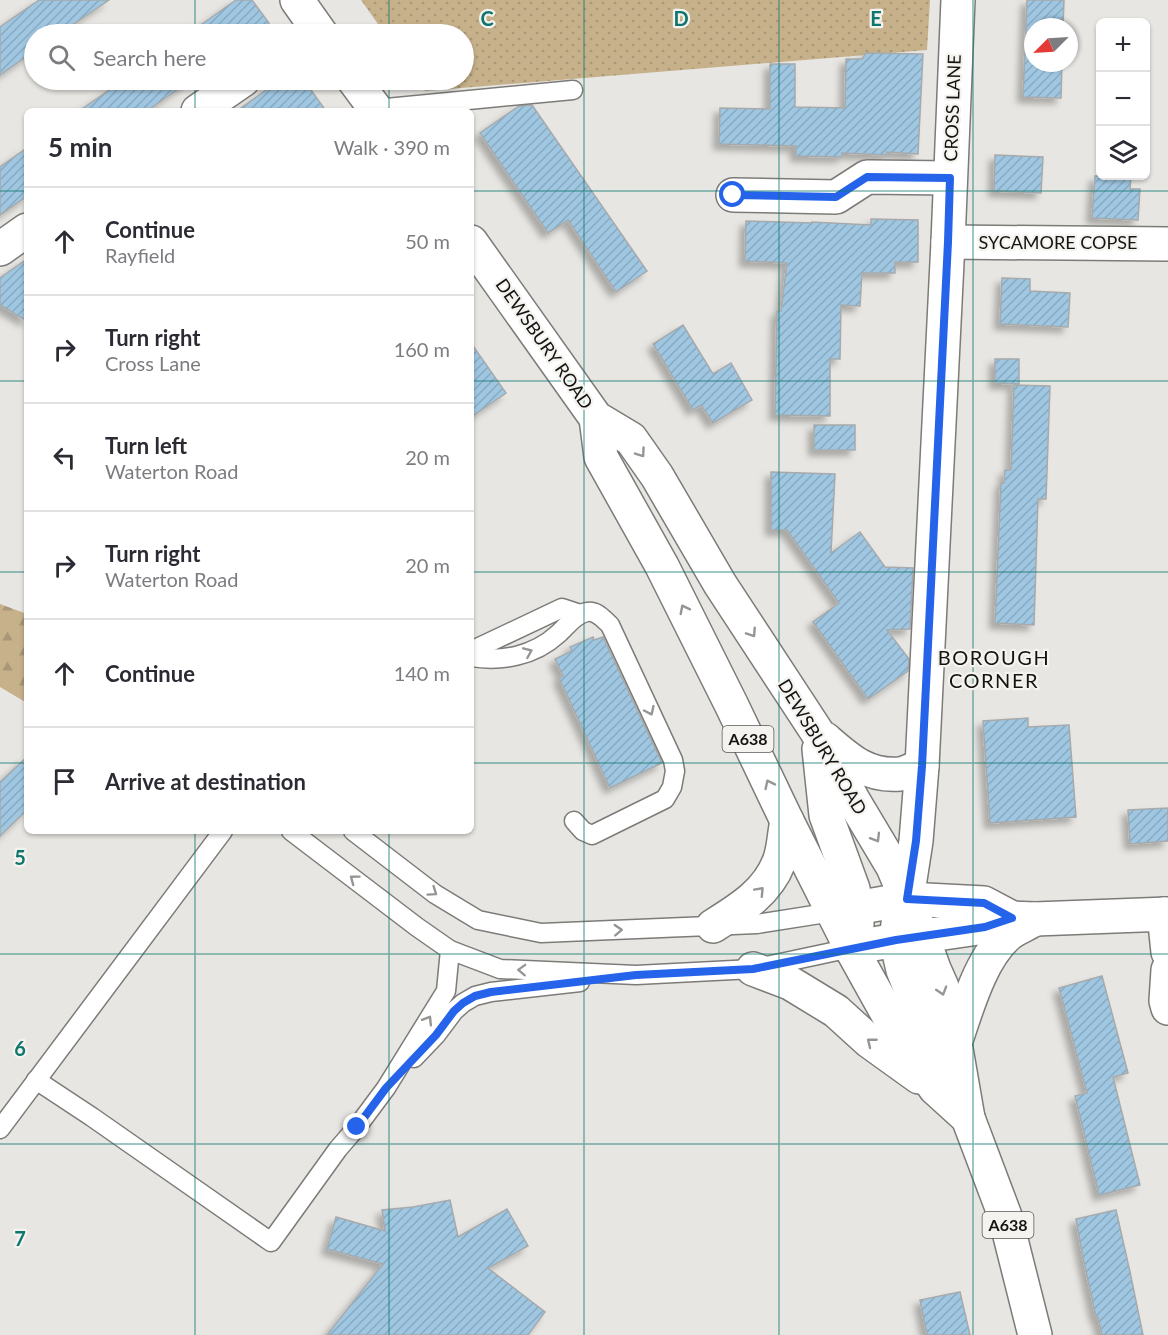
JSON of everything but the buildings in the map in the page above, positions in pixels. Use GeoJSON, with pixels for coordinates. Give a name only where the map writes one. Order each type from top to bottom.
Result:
{"type":"FeatureCollection","features":[{"type":"Feature","properties":{"kind":"main road"},"geometry":{"type":"LineString","coordinates":[[297,0],[310,24]]}},
{"type":"Feature","properties":{"kind":"main road","name":"CROSS LANE"},"geometry":{"type":"LineString","coordinates":[[909,938],[899,916],[907,899],[916,841],[922,766],[958,0]]}},
{"type":"Feature","properties":{"kind":"main road"},"geometry":{"type":"LineString","coordinates":[[202,108],[228,90]]}},
{"type":"Feature","properties":{"kind":"main road"},"geometry":{"type":"LineString","coordinates":[[361,90],[375,108]]}},
{"type":"Feature","properties":{"kind":"main road"},"geometry":{"type":"LineString","coordinates":[[733,195],[767,182],[836,197],[867,177],[950,178]]}},
{"type":"Feature","properties":{"kind":"main road"},"geometry":{"type":"LineString","coordinates":[[0,249],[24,232]]}},
{"type":"Feature","properties":{"kind":"main road","name":"SYCAMORE COPSE"},"geometry":{"type":"LineString","coordinates":[[948,242],[1168,244]]}},
{"type":"Feature","properties":{"kind":"main road","name":"DEWSBURY ROAD"},"geometry":{"type":"LineString","coordinates":[[474,246],[596,418],[631,439],[657,476],[720,584],[817,732],[853,800],[893,867],[907,899]]}},
{"type":"Feature","properties":{"kind":"main road","name":"DEWSBURY ROAD"},"geometry":{"type":"LineString","coordinates":[[596,418],[601,457],[667,576],[787,821],[845,909]]}},
{"type":"Feature","properties":{"kind":"main road"},"geometry":{"type":"LineString","coordinates":[[817,732],[851,761],[875,773],[902,774],[922,766]]}},
{"type":"Feature","properties":{"kind":"main road"},"geometry":{"type":"LineString","coordinates":[[817,732],[826,815],[853,889],[845,909]]}},
{"type":"Feature","properties":{"kind":"main road"},"geometry":{"type":"LineString","coordinates":[[713,926],[745,906],[772,877],[780,860],[787,821]]}},
{"type":"Feature","properties":{"kind":"main road"},"geometry":{"type":"LineString","coordinates":[[845,909],[907,899],[984,903],[1023,919]]}},
{"type":"Feature","properties":{"kind":"main road"},"geometry":{"type":"LineString","coordinates":[[845,909],[856,925],[851,948],[1023,919],[1166,914],[1168,952]]}},
{"type":"Feature","properties":{"kind":"main road"},"geometry":{"type":"LineString","coordinates":[[955,1043],[992,952],[1023,919]]}},
{"type":"Feature","properties":{"kind":"main road"},"geometry":{"type":"LineString","coordinates":[[909,938],[903,970],[936,1059],[935,1088]]}},
{"type":"Feature","properties":{"kind":"main road","name":"A638"},"geometry":{"type":"LineString","coordinates":[[909,938],[933,969],[942,987],[955,1043],[968,1118],[1005,1216],[1035,1335]]}},
{"type":"Feature","properties":{"kind":"main road","name":"A638"},"geometry":{"type":"LineString","coordinates":[[851,948],[901,1038],[935,1088],[968,1118]]}},
{"type":"Feature","properties":{"kind":"main road"},"geometry":{"type":"LineString","coordinates":[[753,969],[790,983],[836,1011],[869,1041],[935,1088]]}},
{"type":"Feature","properties":{"kind":"main road"},"geometry":{"type":"LineString","coordinates":[[1168,970],[1166,1001],[1168,1008]]}},
{"type":"Feature","properties":{"kind":"lane"},"geometry":{"type":"LineString","coordinates":[[396,108],[573,90]]}},
{"type":"Feature","properties":{"kind":"lane"},"geometry":{"type":"LineString","coordinates":[[474,650],[562,608],[580,614]]}},
{"type":"Feature","properties":{"kind":"lane"},"geometry":{"type":"LineString","coordinates":[[474,657],[516,657],[539,647],[557,635],[580,614],[589,611],[596,613],[610,626],[673,760],[675,771],[672,787],[665,799],[592,834],[583,831],[574,821]]}},
{"type":"Feature","properties":{"kind":"lane"},"geometry":{"type":"LineString","coordinates":[[0,1129],[222,834]]}},
{"type":"Feature","properties":{"kind":"lane"},"geometry":{"type":"LineString","coordinates":[[295,834],[450,950],[500,969],[636,975]]}},
{"type":"Feature","properties":{"kind":"lane"},"geometry":{"type":"LineString","coordinates":[[356,834],[435,894],[477,920],[541,933],[757,924],[845,909]]}},
{"type":"Feature","properties":{"kind":"lane"},"geometry":{"type":"LineString","coordinates":[[386,1088],[436,1035],[454,1011],[475,996],[491,992],[636,975],[753,969],[851,948]]}},
{"type":"Feature","properties":{"kind":"lane"},"geometry":{"type":"LineString","coordinates":[[36,1080],[271,1242],[338,1149],[386,1088],[446,991],[450,950]]}},
{"type":"Feature","properties":{"kind":"green space"},"geometry":{"type":"Polygon","coordinates":[[[361,0],[930,0],[927,50],[474,87],[474,24],[378,24],[361,0]]]}},
{"type":"Feature","properties":{"kind":"green space"},"geometry":{"type":"Polygon","coordinates":[[[0,604],[24,613],[24,701],[0,687],[0,604]]]}},
{"type":"Feature","properties":{"kind":"district","name":"BOROUGH CORNER"},"geometry":{"type":"Point","coordinates":[994,670]}},
{"type":"Feature","properties":{"kind":"route"},"geometry":{"type":"LineString","coordinates":[[357,1127],[386,1088],[436,1035],[454,1011],[475,996],[491,992],[636,975],[753,969],[851,948],[985,927],[1012,918],[984,903],[907,899],[916,841],[922,766],[950,178],[867,177],[836,197],[733,195]]}}]}
